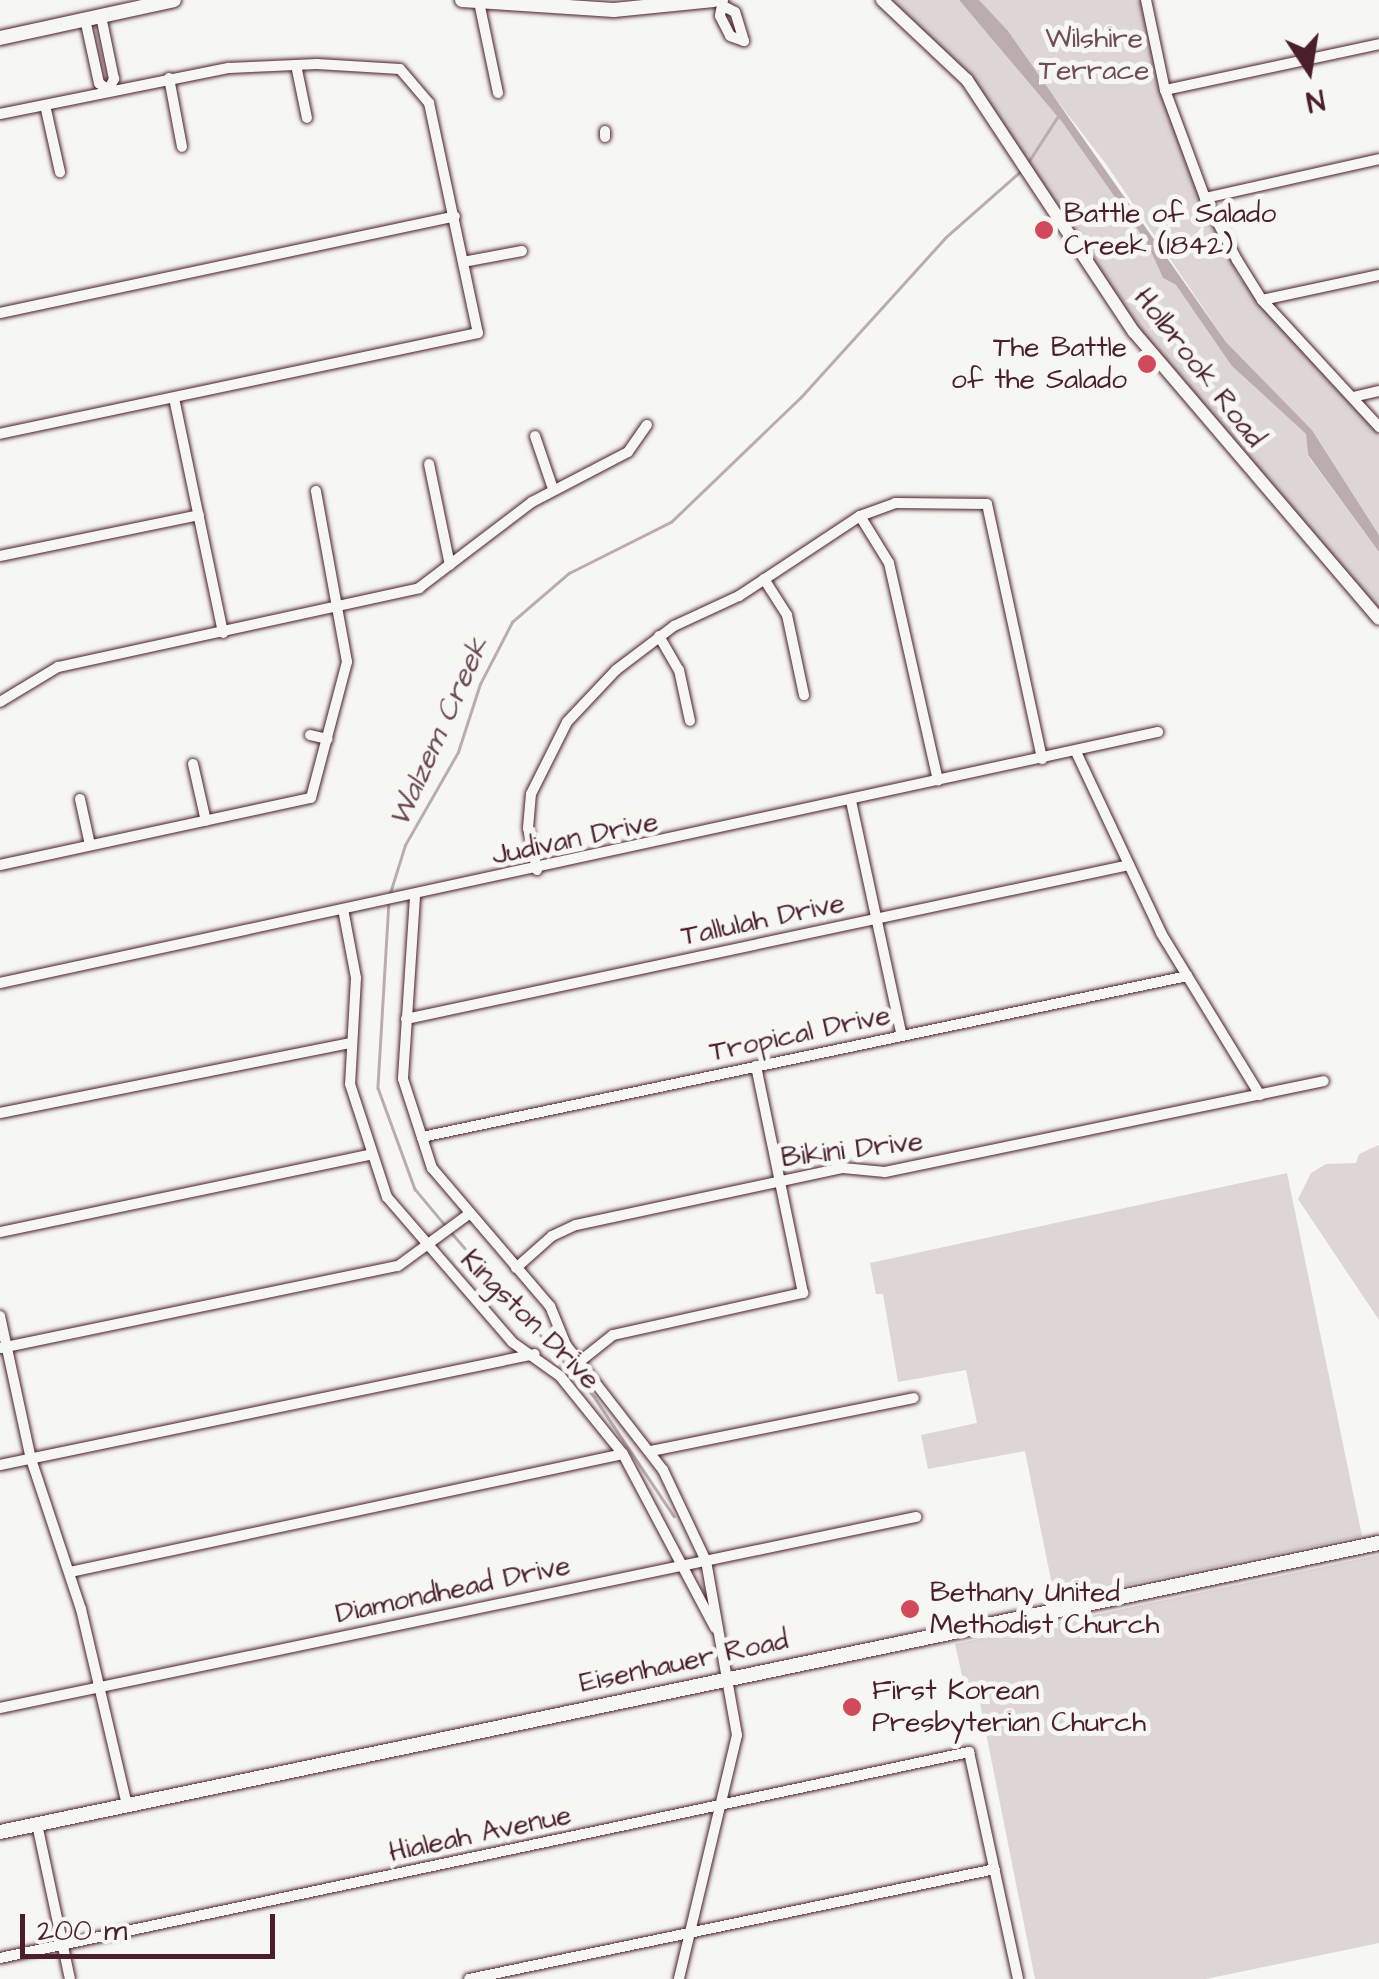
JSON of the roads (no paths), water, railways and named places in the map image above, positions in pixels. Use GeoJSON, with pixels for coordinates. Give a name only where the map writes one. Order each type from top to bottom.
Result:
{"type":"FeatureCollection","features":[{"type":"Feature","properties":{"kind":"main road"},"geometry":{"type":"LineString","coordinates":[[0,38],[174,0]]}},
{"type":"Feature","properties":{"kind":"main road"},"geometry":{"type":"LineString","coordinates":[[462,0],[614,10],[721,2]]}},
{"type":"Feature","properties":{"kind":"main road","name":"Eisenhauer Road"},"geometry":{"type":"LineString","coordinates":[[0,1832],[1379,1543]]}},
{"type":"Feature","properties":{"kind":"street","name":"Holbrook Road"},"geometry":{"type":"LineString","coordinates":[[882,0],[967,80],[1171,380],[1379,619]]}},
{"type":"Feature","properties":{"kind":"street"},"geometry":{"type":"LineString","coordinates":[[1146,0],[1165,90],[1205,198],[1262,300],[1379,427]]}},
{"type":"Feature","properties":{"kind":"street"},"geometry":{"type":"LineString","coordinates":[[479,2],[498,94]]}},
{"type":"Feature","properties":{"kind":"street"},"geometry":{"type":"LineString","coordinates":[[93,18],[114,79],[108,90]]}},
{"type":"Feature","properties":{"kind":"street"},"geometry":{"type":"LineString","coordinates":[[1165,90],[1379,44]]}},
{"type":"Feature","properties":{"kind":"street"},"geometry":{"type":"LineString","coordinates":[[296,65],[307,118]]}},
{"type":"Feature","properties":{"kind":"street"},"geometry":{"type":"LineString","coordinates":[[0,114],[169,78],[296,65],[411,75],[429,102],[478,333],[0,434]]}},
{"type":"Feature","properties":{"kind":"street"},"geometry":{"type":"LineString","coordinates":[[169,78],[182,147]]}},
{"type":"Feature","properties":{"kind":"street"},"geometry":{"type":"LineString","coordinates":[[44,105],[60,172]]}},
{"type":"Feature","properties":{"kind":"street"},"geometry":{"type":"LineString","coordinates":[[1205,198],[1379,159]]}},
{"type":"Feature","properties":{"kind":"street"},"geometry":{"type":"LineString","coordinates":[[0,313],[455,216]]}},
{"type":"Feature","properties":{"kind":"street"},"geometry":{"type":"LineString","coordinates":[[463,262],[522,252]]}},
{"type":"Feature","properties":{"kind":"street"},"geometry":{"type":"LineString","coordinates":[[1262,300],[1379,275]]}},
{"type":"Feature","properties":{"kind":"street"},"geometry":{"type":"LineString","coordinates":[[1353,397],[1379,391]]}},
{"type":"Feature","properties":{"kind":"street"},"geometry":{"type":"LineString","coordinates":[[174,398],[223,633]]}},
{"type":"Feature","properties":{"kind":"street"},"geometry":{"type":"LineString","coordinates":[[0,702],[58,667],[419,588],[553,489],[628,452],[647,425]]}},
{"type":"Feature","properties":{"kind":"street"},"geometry":{"type":"LineString","coordinates":[[535,436],[553,489]]}},
{"type":"Feature","properties":{"kind":"street"},"geometry":{"type":"LineString","coordinates":[[428,464],[450,565]]}},
{"type":"Feature","properties":{"kind":"street"},"geometry":{"type":"LineString","coordinates":[[0,865],[311,798],[346,662],[340,606],[316,491]]}},
{"type":"Feature","properties":{"kind":"street"},"geometry":{"type":"LineString","coordinates":[[537,870],[529,802],[562,730],[616,670],[660,636],[764,580],[860,516],[906,502],[986,504],[1042,759]]}},
{"type":"Feature","properties":{"kind":"street"},"geometry":{"type":"LineString","coordinates":[[0,556],[198,514]]}},
{"type":"Feature","properties":{"kind":"street"},"geometry":{"type":"LineString","coordinates":[[860,516],[889,563],[938,781]]}},
{"type":"Feature","properties":{"kind":"street"},"geometry":{"type":"LineString","coordinates":[[764,580],[787,615],[804,694]]}},
{"type":"Feature","properties":{"kind":"street"},"geometry":{"type":"LineString","coordinates":[[660,636],[678,670],[690,722]]}},
{"type":"Feature","properties":{"kind":"street","name":"Judivan Drive"},"geometry":{"type":"LineString","coordinates":[[0,983],[414,897],[1158,732]]}},
{"type":"Feature","properties":{"kind":"street"},"geometry":{"type":"LineString","coordinates":[[310,735],[328,739]]}},
{"type":"Feature","properties":{"kind":"street"},"geometry":{"type":"LineString","coordinates":[[1076,752],[1187,976],[1260,1095]]}},
{"type":"Feature","properties":{"kind":"street"},"geometry":{"type":"LineString","coordinates":[[193,764],[206,821]]}},
{"type":"Feature","properties":{"kind":"street"},"geometry":{"type":"LineString","coordinates":[[80,799],[90,846]]}},
{"type":"Feature","properties":{"kind":"street"},"geometry":{"type":"LineString","coordinates":[[851,801],[902,1036]]}},
{"type":"Feature","properties":{"kind":"street","name":"Tallulah Drive"},"geometry":{"type":"LineString","coordinates":[[406,1020],[1130,865]]}},
{"type":"Feature","properties":{"kind":"street","name":"Kingston Drive"},"geometry":{"type":"LineString","coordinates":[[414,897],[403,1079],[432,1168],[550,1306],[579,1362],[651,1452],[689,1516],[706,1561],[737,1735],[679,1979]]}},
{"type":"Feature","properties":{"kind":"street","name":"Kingston Drive"},"geometry":{"type":"LineString","coordinates":[[343,909],[356,966],[351,1091],[394,1209],[512,1342],[536,1354],[623,1454],[686,1565],[718,1633]]}},
{"type":"Feature","properties":{"kind":"street","name":"Tropical Drive"},"geometry":{"type":"LineString","coordinates":[[422,1137],[1187,976]]}},
{"type":"Feature","properties":{"kind":"street"},"geometry":{"type":"LineString","coordinates":[[0,1113],[351,1043]]}},
{"type":"Feature","properties":{"kind":"street"},"geometry":{"type":"LineString","coordinates":[[579,1362],[613,1335],[803,1293],[756,1066]]}},
{"type":"Feature","properties":{"kind":"street","name":"Bikini Drive"},"geometry":{"type":"LineString","coordinates":[[516,1268],[564,1228],[780,1180],[843,1168],[885,1172],[1324,1082]]}},
{"type":"Feature","properties":{"kind":"street"},"geometry":{"type":"LineString","coordinates":[[0,1232],[372,1154]]}},
{"type":"Feature","properties":{"kind":"street"},"geometry":{"type":"LineString","coordinates":[[3,1348],[398,1266],[428,1249],[469,1214]]}},
{"type":"Feature","properties":{"kind":"street"},"geometry":{"type":"LineString","coordinates":[[0,1316],[3,1348],[30,1459],[70,1572],[127,1805]]}},
{"type":"Feature","properties":{"kind":"street"},"geometry":{"type":"LineString","coordinates":[[0,1465],[536,1354]]}},
{"type":"Feature","properties":{"kind":"street"},"geometry":{"type":"LineString","coordinates":[[651,1452],[914,1398]]}},
{"type":"Feature","properties":{"kind":"street"},"geometry":{"type":"LineString","coordinates":[[70,1572],[623,1454]]}},
{"type":"Feature","properties":{"kind":"street","name":"Diamondhead Drive"},"geometry":{"type":"LineString","coordinates":[[0,1708],[916,1517]]}},
{"type":"Feature","properties":{"kind":"street","name":"Hialeah Avenue"},"geometry":{"type":"LineString","coordinates":[[0,1958],[970,1752],[995,1869]]}},
{"type":"Feature","properties":{"kind":"street"},"geometry":{"type":"LineString","coordinates":[[37,1824],[70,1979]]}},
{"type":"Feature","properties":{"kind":"street"},"geometry":{"type":"LineString","coordinates":[[468,1979],[995,1869],[1018,1979]]}},
{"type":"Feature","properties":{"kind":"waterway","name":"Walzem Creek"},"geometry":{"type":"LineString","coordinates":[[1027,164],[1058,116]]}},
{"type":"Feature","properties":{"kind":"waterway","name":"Walzem Creek"},"geometry":{"type":"LineString","coordinates":[[390,893],[405,845],[458,752],[480,684],[512,622],[569,573],[671,522],[800,398],[946,237],[1022,170]]}},
{"type":"Feature","properties":{"kind":"waterway","name":"Walzem Creek"},"geometry":{"type":"LineString","coordinates":[[389,901],[378,1088],[415,1189],[445,1225]]}},
{"type":"Feature","properties":{"kind":"waterway","name":"Walzem Creek"},"geometry":{"type":"LineString","coordinates":[[450,1231],[595,1398],[674,1516]]}},
{"type":"Feature","properties":{"kind":"place","name":"Battle of Salado Creek (1842)"},"geometry":{"type":"Point","coordinates":[1044,230]}},
{"type":"Feature","properties":{"kind":"place","name":"The Battle of the Salado"},"geometry":{"type":"Point","coordinates":[1147,364]}},
{"type":"Feature","properties":{"kind":"place","name":"Bethany United Methodist Church"},"geometry":{"type":"Point","coordinates":[910,1609]}},
{"type":"Feature","properties":{"kind":"place","name":"First Korean Presbyterian Church"},"geometry":{"type":"Point","coordinates":[852,1707]}},
{"type":"Feature","properties":{"kind":"park label","name":"Wilshire Terrace"},"geometry":{"type":"Point","coordinates":[1094,55]}}]}
